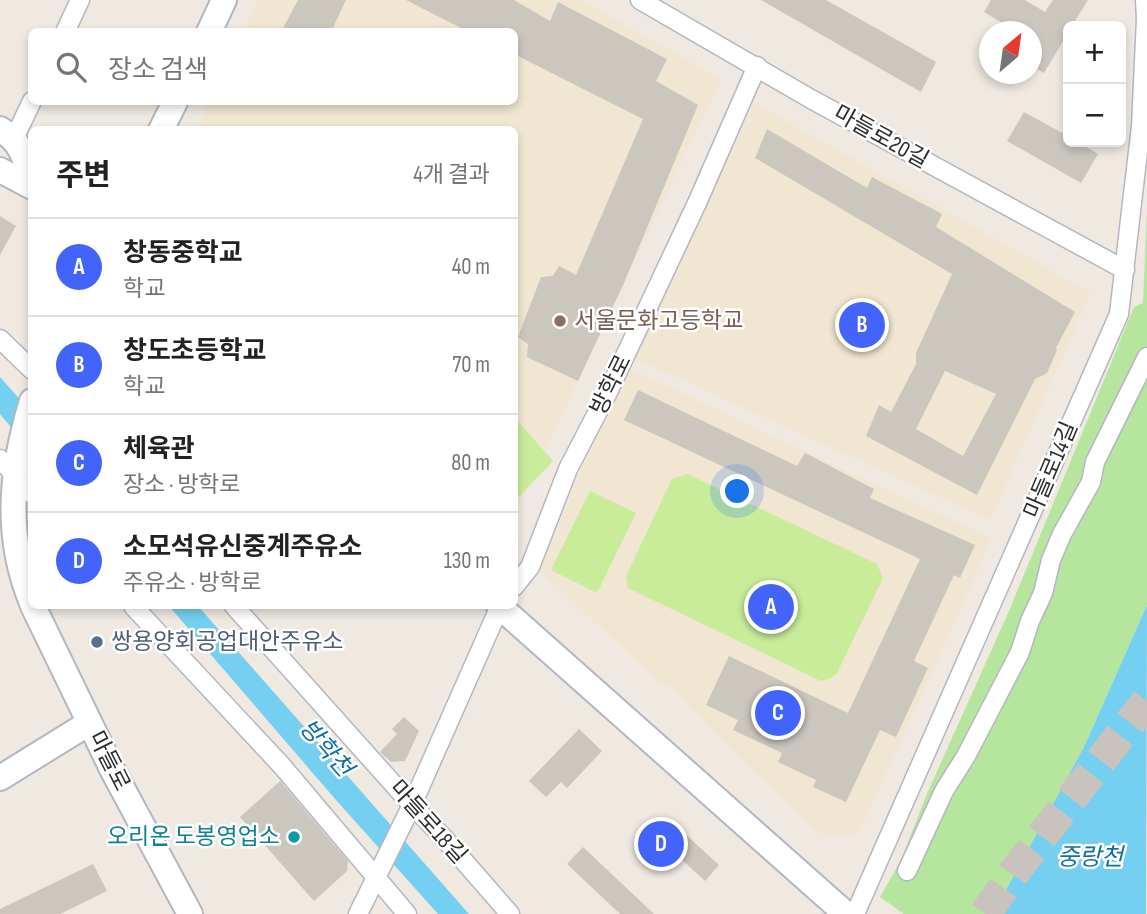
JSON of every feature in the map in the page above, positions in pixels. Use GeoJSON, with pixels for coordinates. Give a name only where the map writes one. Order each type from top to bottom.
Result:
{"type":"FeatureCollection","features":[{"type":"Feature","properties":{"kind":"main road"},"geometry":{"type":"LineString","coordinates":[[210,28],[224,0]]}},
{"type":"Feature","properties":{"kind":"main road"},"geometry":{"type":"LineString","coordinates":[[163,126],[174,105]]}},
{"type":"Feature","properties":{"kind":"main road"},"geometry":{"type":"LineString","coordinates":[[5,139],[16,172]]}},
{"type":"Feature","properties":{"kind":"main road","name":"마들로"},"geometry":{"type":"LineString","coordinates":[[28,413],[10,466],[15,545],[28,594]]}},
{"type":"Feature","properties":{"kind":"main road","name":"마들로"},"geometry":{"type":"LineString","coordinates":[[34,609],[89,723],[190,914]]}},
{"type":"Feature","properties":{"kind":"main road"},"geometry":{"type":"LineString","coordinates":[[503,609],[845,911]]}},
{"type":"Feature","properties":{"kind":"main road"},"geometry":{"type":"LineString","coordinates":[[0,778],[89,723]]}},
{"type":"Feature","properties":{"kind":"street"},"geometry":{"type":"LineString","coordinates":[[67,28],[80,0]]}},
{"type":"Feature","properties":{"kind":"street","name":"마들로20길"},"geometry":{"type":"LineString","coordinates":[[640,0],[811,99],[1125,270]]}},
{"type":"Feature","properties":{"kind":"street","name":"마들로14길"},"geometry":{"type":"LineString","coordinates":[[845,911],[1119,314],[1141,126],[1146,0]]}},
{"type":"Feature","properties":{"kind":"street","name":"방학로"},"geometry":{"type":"LineString","coordinates":[[518,582],[530,567],[568,469],[609,390],[757,66]]}},
{"type":"Feature","properties":{"kind":"street"},"geometry":{"type":"LineString","coordinates":[[5,139],[29,105]]}},
{"type":"Feature","properties":{"kind":"street"},"geometry":{"type":"LineString","coordinates":[[0,339],[28,366]]}},
{"type":"Feature","properties":{"kind":"street"},"geometry":{"type":"LineString","coordinates":[[907,871],[944,791],[966,756],[1020,652],[1062,534],[1091,482],[1095,462],[1147,357]]}},
{"type":"Feature","properties":{"kind":"street"},"geometry":{"type":"LineString","coordinates":[[10,466],[28,489]]}},
{"type":"Feature","properties":{"kind":"street"},"geometry":{"type":"LineString","coordinates":[[136,609],[282,766],[378,874],[407,914]]}},
{"type":"Feature","properties":{"kind":"street","name":"마들로18길"},"geometry":{"type":"LineString","coordinates":[[237,609],[409,812],[442,836],[510,914]]}},
{"type":"Feature","properties":{"kind":"street"},"geometry":{"type":"LineString","coordinates":[[358,914],[409,812],[499,609]]}},
{"type":"Feature","properties":{"kind":"shaded area","name":"서울문화고등학교"},"geometry":{"type":"Polygon","coordinates":[[[258,0],[580,0],[721,79],[518,507],[518,126],[197,126],[208,105],[518,105],[518,28],[244,28],[258,0]]]}},
{"type":"Feature","properties":{"kind":"shaded area"},"geometry":{"type":"Polygon","coordinates":[[[754,103],[1091,293],[990,520],[632,357],[754,103]]]}},
{"type":"Feature","properties":{"kind":"shaded area"},"geometry":{"type":"Polygon","coordinates":[[[626,367],[992,539],[859,833],[824,837],[749,767],[670,687],[660,683],[539,569],[626,367]]]}},
{"type":"Feature","properties":{"kind":"green space"},"geometry":{"type":"Polygon","coordinates":[[[1147,209],[1147,605],[1084,747],[993,914],[904,914],[880,897],[901,860],[926,796],[1009,611],[1134,307],[1143,303],[1147,209]]]}},
{"type":"Feature","properties":{"kind":"green space"},"geometry":{"type":"Polygon","coordinates":[[[518,421],[553,461],[518,498],[518,421]]]}},
{"type":"Feature","properties":{"kind":"green space"},"geometry":{"type":"Polygon","coordinates":[[[687,474],[877,564],[883,578],[837,673],[831,678],[821,681],[628,588],[626,576],[672,479],[687,474]]]}},
{"type":"Feature","properties":{"kind":"green space"},"geometry":{"type":"Polygon","coordinates":[[[590,491],[636,513],[597,593],[551,570],[590,491]]]}},
{"type":"Feature","properties":{"kind":"water"},"geometry":{"type":"Polygon","coordinates":[[[0,377],[28,409],[28,447],[0,414],[0,377]]]}},
{"type":"Feature","properties":{"kind":"water","name":"중랑천"},"geometry":{"type":"Polygon","coordinates":[[[1147,605],[1146,914],[993,914],[1084,747],[1147,605]]]}},
{"type":"Feature","properties":{"kind":"water"},"geometry":{"type":"Polygon","coordinates":[[[172,609],[201,609],[469,914],[438,914],[172,609]]]}},
{"type":"Feature","properties":{"kind":"building"},"geometry":{"type":"Polygon","coordinates":[[[298,0],[346,0],[333,28],[283,28],[298,0]]]}},
{"type":"Feature","properties":{"kind":"building"},"geometry":{"type":"Polygon","coordinates":[[[406,0],[514,0],[550,21],[558,2],[667,59],[656,81],[698,105],[624,283],[578,381],[527,357],[528,344],[518,337],[541,277],[553,276],[559,266],[576,275],[643,119],[518,56],[518,28],[461,28],[406,0]]]}},
{"type":"Feature","properties":{"kind":"building"},"geometry":{"type":"Polygon","coordinates":[[[761,0],[826,0],[936,62],[921,92],[761,0]]]}},
{"type":"Feature","properties":{"kind":"building"},"geometry":{"type":"Polygon","coordinates":[[[991,0],[1025,0],[1045,12],[1053,0],[1088,0],[1075,21],[1063,21],[1063,41],[1044,73],[1042,21],[999,21],[984,12],[991,0]]]}},
{"type":"Feature","properties":{"kind":"building"},"geometry":{"type":"Polygon","coordinates":[[[1024,112],[1063,133],[1063,147],[1086,147],[1098,154],[1081,183],[1007,141],[1024,112]]]}},
{"type":"Feature","properties":{"kind":"building"},"geometry":{"type":"Polygon","coordinates":[[[767,129],[867,188],[872,177],[942,214],[936,227],[1075,312],[1056,348],[1047,373],[1035,379],[977,495],[866,436],[879,405],[891,412],[916,364],[916,353],[952,274],[755,158],[767,129]],[[945,371],[916,429],[963,456],[996,394],[945,371]]]}},
{"type":"Feature","properties":{"kind":"building"},"geometry":{"type":"Polygon","coordinates":[[[0,216],[16,226],[0,255],[0,216]]]}},
{"type":"Feature","properties":{"kind":"building"},"geometry":{"type":"Polygon","coordinates":[[[638,390],[797,466],[805,453],[874,489],[870,498],[975,545],[960,578],[954,575],[914,661],[928,668],[896,737],[880,730],[846,802],[813,787],[816,780],[778,762],[782,753],[733,730],[738,720],[706,705],[729,656],[848,713],[920,559],[624,420],[638,390]]]}},
{"type":"Feature","properties":{"kind":"building"},"geometry":{"type":"Polygon","coordinates":[[[404,717],[419,731],[405,761],[391,762],[380,752],[397,734],[392,729],[404,717]]]}},
{"type":"Feature","properties":{"kind":"building"},"geometry":{"type":"Polygon","coordinates":[[[579,729],[602,751],[567,788],[561,782],[546,797],[529,781],[579,729]]]}},
{"type":"Feature","properties":{"kind":"building","name":"오리온 도봉영업소"},"geometry":{"type":"Polygon","coordinates":[[[280,781],[348,861],[347,871],[314,901],[240,817],[280,781]]]}},
{"type":"Feature","properties":{"kind":"building"},"geometry":{"type":"Polygon","coordinates":[[[683,832],[719,865],[705,881],[669,848],[683,832]]]}},
{"type":"Feature","properties":{"kind":"building"},"geometry":{"type":"Polygon","coordinates":[[[583,847],[654,914],[620,914],[567,864],[583,847]]]}},
{"type":"Feature","properties":{"kind":"building"},"geometry":{"type":"Polygon","coordinates":[[[93,864],[107,891],[60,914],[0,914],[0,909],[93,864]]]}},
{"type":"Feature","properties":{"kind":"tunnel"},"geometry":{"type":"LineString","coordinates":[[985,914],[1015,871],[1147,701]]}},
{"type":"Feature","properties":{"kind":"place","name":"서울문화고등학교"},"geometry":{"type":"Point","coordinates":[560,321]}},
{"type":"Feature","properties":{"kind":"place","name":"창도초등학교"},"geometry":{"type":"Point","coordinates":[862,325]}},
{"type":"Feature","properties":{"kind":"place","name":"창동중학교"},"geometry":{"type":"Point","coordinates":[771,607]}},
{"type":"Feature","properties":{"kind":"place","name":"쌍용양회공업대안주유소"},"geometry":{"type":"Point","coordinates":[97,642]}},
{"type":"Feature","properties":{"kind":"place","name":"체육관"},"geometry":{"type":"Point","coordinates":[778,713]}},
{"type":"Feature","properties":{"kind":"place","name":"오리온 도봉영업소"},"geometry":{"type":"Point","coordinates":[294,837]}},
{"type":"Feature","properties":{"kind":"place","name":"소모석유신중계주유소"},"geometry":{"type":"Point","coordinates":[661,844]}},
{"type":"Feature","properties":{"kind":"water label","name":"방학천"},"geometry":{"type":"Point","coordinates":[326,748]}}]}
